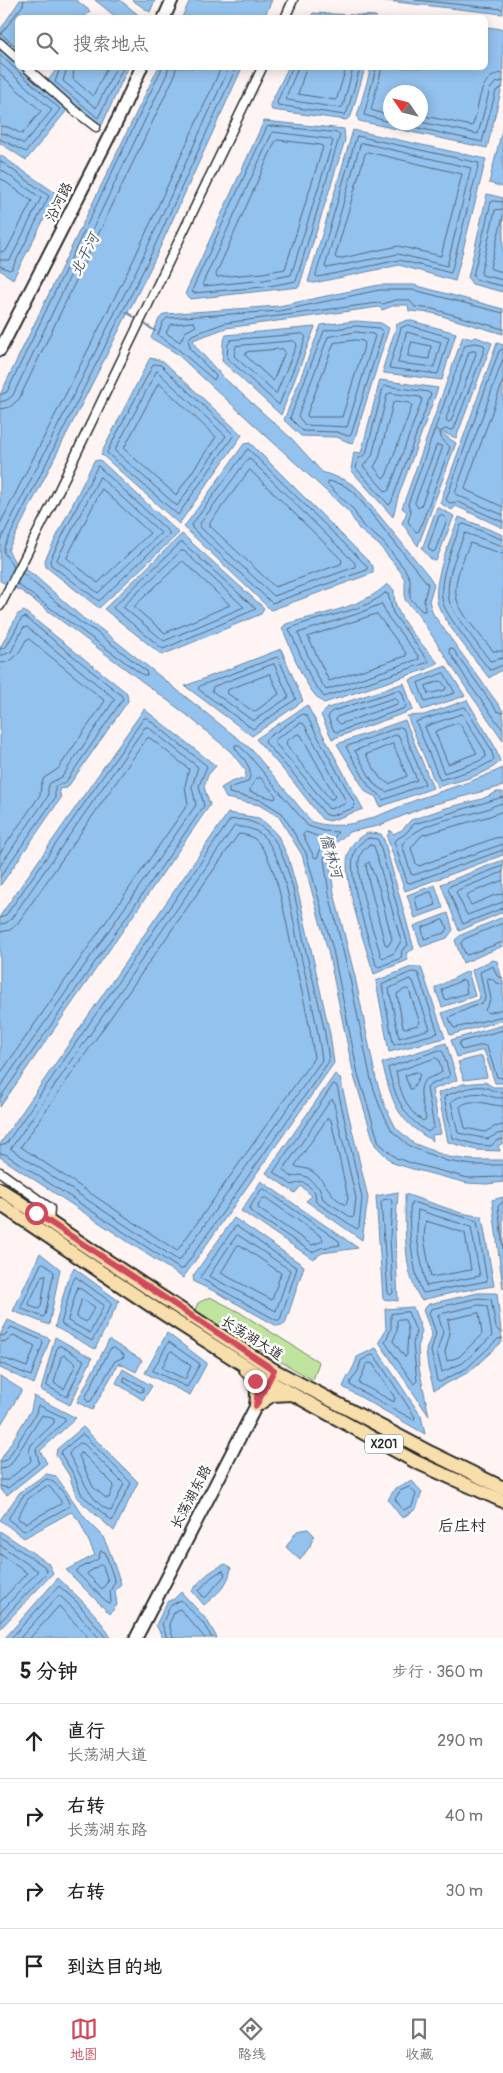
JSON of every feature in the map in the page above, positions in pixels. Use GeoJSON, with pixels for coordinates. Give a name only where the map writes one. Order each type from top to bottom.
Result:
{"type":"FeatureCollection","features":[{"type":"Feature","properties":{"kind":"main road","name":"长荡湖大道"},"geometry":{"type":"LineString","coordinates":[[0,1189],[272,1376],[293,1394],[416,1462],[503,1501]]}},
{"type":"Feature","properties":{"kind":"main road","name":"长荡湖大道"},"geometry":{"type":"LineString","coordinates":[[0,1204],[153,1308],[234,1358],[503,1488]]}},
{"type":"Feature","properties":{"kind":"main road"},"geometry":{"type":"LineString","coordinates":[[234,1358],[253,1377],[258,1389],[256,1406]]}},
{"type":"Feature","properties":{"kind":"main road"},"geometry":{"type":"LineString","coordinates":[[256,1406],[272,1395],[293,1394]]}},
{"type":"Feature","properties":{"kind":"street"},"geometry":{"type":"LineString","coordinates":[[165,15],[172,0]]}},
{"type":"Feature","properties":{"kind":"street"},"geometry":{"type":"LineString","coordinates":[[286,15],[293,0]]}},
{"type":"Feature","properties":{"kind":"street"},"geometry":{"type":"LineString","coordinates":[[0,43],[15,56]]}},
{"type":"Feature","properties":{"kind":"street"},"geometry":{"type":"LineString","coordinates":[[29,70],[96,127]]}},
{"type":"Feature","properties":{"kind":"street","name":"沿河路"},"geometry":{"type":"LineString","coordinates":[[0,350],[141,70]]}},
{"type":"Feature","properties":{"kind":"street"},"geometry":{"type":"LineString","coordinates":[[0,606],[58,491],[261,70]]}},
{"type":"Feature","properties":{"kind":"street"},"geometry":{"type":"LineString","coordinates":[[0,1172],[50,1208],[49,1222]]}},
{"type":"Feature","properties":{"kind":"street","name":"长荡湖东路"},"geometry":{"type":"LineString","coordinates":[[136,1638],[272,1376]]}},
{"type":"Feature","properties":{"kind":"green space"},"geometry":{"type":"Polygon","coordinates":[[[210,1297],[239,1312],[319,1362],[313,1380],[194,1312],[198,1303],[210,1297]]]}},
{"type":"Feature","properties":{"kind":"water"},"geometry":{"type":"Polygon","coordinates":[[[20,0],[76,0],[90,11],[87,15],[15,15],[15,53],[0,39],[0,30],[20,0]]]}},
{"type":"Feature","properties":{"kind":"water"},"geometry":{"type":"Polygon","coordinates":[[[95,0],[120,0],[139,15],[114,15],[95,0]]]}},
{"type":"Feature","properties":{"kind":"water"},"geometry":{"type":"Polygon","coordinates":[[[132,0],[155,0],[150,12],[132,0]]]}},
{"type":"Feature","properties":{"kind":"water"},"geometry":{"type":"Polygon","coordinates":[[[190,0],[272,0],[265,15],[183,15],[190,0]]]}},
{"type":"Feature","properties":{"kind":"water"},"geometry":{"type":"Polygon","coordinates":[[[378,0],[503,0],[503,14],[378,0]]]}},
{"type":"Feature","properties":{"kind":"water"},"geometry":{"type":"Polygon","coordinates":[[[313,13],[354,15],[312,15],[313,13]]]}},
{"type":"Feature","properties":{"kind":"water"},"geometry":{"type":"Polygon","coordinates":[[[488,27],[503,29],[503,83],[487,148],[402,130],[428,130],[428,85],[383,85],[383,126],[359,121],[357,117],[370,70],[488,70],[488,27]]]}},
{"type":"Feature","properties":{"kind":"water"},"geometry":{"type":"Polygon","coordinates":[[[0,48],[15,62],[15,70],[23,70],[68,109],[26,160],[0,143],[0,48]]]}},
{"type":"Feature","properties":{"kind":"water"},"geometry":{"type":"Polygon","coordinates":[[[56,70],[127,70],[101,127],[47,82],[56,70]]]}},
{"type":"Feature","properties":{"kind":"water","name":"北干河"},"geometry":{"type":"Polygon","coordinates":[[[157,70],[241,70],[151,267],[8,550],[14,561],[35,576],[84,619],[97,626],[251,749],[312,822],[326,825],[354,823],[503,768],[503,786],[427,806],[378,826],[349,832],[337,842],[329,859],[334,893],[355,977],[376,1079],[384,1104],[396,1128],[413,1143],[448,1157],[472,1160],[503,1160],[503,1182],[487,1184],[467,1183],[413,1169],[393,1163],[375,1145],[354,1076],[328,951],[302,855],[279,817],[259,805],[226,798],[221,788],[231,782],[245,778],[246,771],[231,752],[187,715],[23,592],[0,581],[0,395],[157,70]]]}},
{"type":"Feature","properties":{"kind":"water"},"geometry":{"type":"Polygon","coordinates":[[[287,70],[364,70],[351,116],[346,120],[272,110],[270,105],[287,70]]]}},
{"type":"Feature","properties":{"kind":"water"},"geometry":{"type":"Polygon","coordinates":[[[264,121],[344,129],[345,140],[299,287],[190,299],[185,294],[264,121]]]}},
{"type":"Feature","properties":{"kind":"water"},"geometry":{"type":"Polygon","coordinates":[[[353,130],[486,159],[455,281],[399,265],[314,283],[308,282],[353,130]]]}},
{"type":"Feature","properties":{"kind":"water"},"geometry":{"type":"Polygon","coordinates":[[[503,130],[503,187],[489,183],[503,130]]]}},
{"type":"Feature","properties":{"kind":"water"},"geometry":{"type":"Polygon","coordinates":[[[0,155],[57,194],[13,279],[0,270],[0,155]]]}},
{"type":"Feature","properties":{"kind":"water"},"geometry":{"type":"Polygon","coordinates":[[[487,194],[503,198],[503,292],[472,284],[468,278],[487,194]]]}},
{"type":"Feature","properties":{"kind":"water"},"geometry":{"type":"Polygon","coordinates":[[[379,285],[414,285],[503,309],[503,334],[432,313],[409,311],[408,305],[395,305],[382,310],[379,307],[226,328],[193,340],[196,347],[223,377],[292,439],[322,472],[345,480],[356,487],[428,575],[434,584],[429,601],[433,614],[503,711],[503,740],[466,688],[418,614],[405,600],[405,580],[379,545],[359,529],[349,512],[176,353],[151,338],[159,319],[164,314],[279,306],[379,285]]]}},
{"type":"Feature","properties":{"kind":"water"},"geometry":{"type":"Polygon","coordinates":[[[408,320],[456,333],[442,380],[384,373],[383,368],[397,324],[408,320]]]}},
{"type":"Feature","properties":{"kind":"water"},"geometry":{"type":"Polygon","coordinates":[[[356,321],[381,323],[389,328],[353,444],[337,437],[301,436],[284,420],[321,325],[356,321]]]}},
{"type":"Feature","properties":{"kind":"water"},"geometry":{"type":"Polygon","coordinates":[[[315,327],[281,415],[222,361],[223,343],[226,335],[315,327]]]}},
{"type":"Feature","properties":{"kind":"water"},"geometry":{"type":"Polygon","coordinates":[[[463,336],[471,339],[476,337],[492,343],[456,438],[435,429],[456,443],[418,546],[402,523],[407,512],[402,508],[463,336]]]}},
{"type":"Feature","properties":{"kind":"water"},"geometry":{"type":"Polygon","coordinates":[[[497,343],[503,345],[503,528],[456,506],[452,510],[440,503],[497,343]]]}},
{"type":"Feature","properties":{"kind":"water"},"geometry":{"type":"Polygon","coordinates":[[[150,358],[163,361],[242,435],[179,524],[101,454],[150,358]]]}},
{"type":"Feature","properties":{"kind":"water"},"geometry":{"type":"Polygon","coordinates":[[[380,380],[438,388],[398,497],[393,517],[351,470],[354,452],[361,453],[380,380]]]}},
{"type":"Feature","properties":{"kind":"water"},"geometry":{"type":"Polygon","coordinates":[[[250,443],[373,566],[373,573],[271,610],[184,527],[244,444],[250,443]]]}},
{"type":"Feature","properties":{"kind":"water"},"geometry":{"type":"Polygon","coordinates":[[[100,460],[179,533],[99,608],[46,567],[45,560],[94,461],[100,460]]]}},
{"type":"Feature","properties":{"kind":"water"},"geometry":{"type":"Polygon","coordinates":[[[437,507],[454,516],[436,561],[431,559],[422,549],[437,507]]]}},
{"type":"Feature","properties":{"kind":"water"},"geometry":{"type":"Polygon","coordinates":[[[459,517],[503,535],[503,669],[489,678],[454,632],[438,605],[437,585],[439,573],[459,517]]]}},
{"type":"Feature","properties":{"kind":"water"},"geometry":{"type":"Polygon","coordinates":[[[182,534],[264,608],[261,614],[162,655],[104,609],[182,534]]]}},
{"type":"Feature","properties":{"kind":"water"},"geometry":{"type":"Polygon","coordinates":[[[387,584],[394,590],[398,610],[403,620],[438,663],[427,669],[324,703],[311,690],[305,680],[282,628],[286,624],[366,599],[387,584]]]}},
{"type":"Feature","properties":{"kind":"water"},"geometry":{"type":"Polygon","coordinates":[[[24,611],[127,693],[128,701],[67,788],[59,789],[61,798],[0,886],[0,648],[18,614],[24,611]]]}},
{"type":"Feature","properties":{"kind":"water"},"geometry":{"type":"Polygon","coordinates":[[[281,649],[303,701],[252,736],[185,686],[281,649]]]}},
{"type":"Feature","properties":{"kind":"water"},"geometry":{"type":"Polygon","coordinates":[[[446,666],[465,696],[422,710],[410,680],[446,666]]]}},
{"type":"Feature","properties":{"kind":"water"},"geometry":{"type":"Polygon","coordinates":[[[404,683],[413,710],[332,739],[321,715],[328,708],[404,683]]]}},
{"type":"Feature","properties":{"kind":"water"},"geometry":{"type":"Polygon","coordinates":[[[467,700],[495,747],[500,761],[480,774],[437,787],[407,716],[424,715],[467,700]]]}},
{"type":"Feature","properties":{"kind":"water"},"geometry":{"type":"Polygon","coordinates":[[[307,705],[363,809],[330,821],[322,819],[292,780],[256,739],[307,705]]]}},
{"type":"Feature","properties":{"kind":"water"},"geometry":{"type":"Polygon","coordinates":[[[144,709],[216,766],[208,775],[204,787],[210,805],[0,1107],[0,916],[144,709]]]}},
{"type":"Feature","properties":{"kind":"water"},"geometry":{"type":"Polygon","coordinates":[[[405,720],[433,788],[380,807],[376,797],[366,792],[337,744],[405,720]]]}},
{"type":"Feature","properties":{"kind":"water"},"geometry":{"type":"Polygon","coordinates":[[[497,792],[503,792],[503,855],[405,891],[387,837],[390,830],[393,834],[402,830],[411,820],[446,808],[482,799],[497,792]]]}},
{"type":"Feature","properties":{"kind":"water"},"geometry":{"type":"Polygon","coordinates":[[[228,813],[259,818],[278,836],[288,857],[300,900],[330,1034],[334,1063],[183,1278],[0,1157],[0,1144],[228,813]]]}},
{"type":"Feature","properties":{"kind":"water"},"geometry":{"type":"Polygon","coordinates":[[[368,833],[381,834],[384,840],[414,949],[406,953],[408,960],[374,974],[351,896],[347,866],[349,851],[353,844],[361,836],[368,833]]]}},
{"type":"Feature","properties":{"kind":"water"},"geometry":{"type":"Polygon","coordinates":[[[503,860],[503,912],[459,931],[441,884],[503,860]]]}},
{"type":"Feature","properties":{"kind":"water"},"geometry":{"type":"Polygon","coordinates":[[[435,885],[443,908],[415,918],[407,895],[435,885]]]}},
{"type":"Feature","properties":{"kind":"water"},"geometry":{"type":"Polygon","coordinates":[[[448,913],[453,930],[447,938],[421,947],[414,926],[448,913]]]}},
{"type":"Feature","properties":{"kind":"water"},"geometry":{"type":"Polygon","coordinates":[[[503,917],[503,946],[463,963],[455,940],[461,935],[503,917]]]}},
{"type":"Feature","properties":{"kind":"water"},"geometry":{"type":"Polygon","coordinates":[[[492,960],[497,961],[503,983],[503,1020],[450,1035],[442,1013],[480,999],[472,970],[492,960]]]}},
{"type":"Feature","properties":{"kind":"water"},"geometry":{"type":"Polygon","coordinates":[[[411,967],[421,967],[445,1038],[389,1052],[376,981],[411,967]]]}},
{"type":"Feature","properties":{"kind":"water"},"geometry":{"type":"Polygon","coordinates":[[[468,971],[475,996],[442,1007],[435,988],[468,971]]]}},
{"type":"Feature","properties":{"kind":"water"},"geometry":{"type":"Polygon","coordinates":[[[503,1025],[503,1083],[495,1083],[484,1050],[457,1057],[451,1040],[503,1025]]]}},
{"type":"Feature","properties":{"kind":"water"},"geometry":{"type":"Polygon","coordinates":[[[446,1043],[457,1080],[432,1090],[441,1134],[432,1135],[433,1141],[411,1125],[397,1109],[382,1063],[446,1043]]]}},
{"type":"Feature","properties":{"kind":"water"},"geometry":{"type":"Polygon","coordinates":[[[482,1056],[487,1077],[464,1080],[458,1062],[482,1056]]]}},
{"type":"Feature","properties":{"kind":"water"},"geometry":{"type":"Polygon","coordinates":[[[335,1074],[340,1078],[368,1198],[362,1240],[306,1201],[312,1196],[301,1186],[295,1193],[266,1173],[335,1074]]]}},
{"type":"Feature","properties":{"kind":"water"},"geometry":{"type":"Polygon","coordinates":[[[485,1082],[493,1087],[503,1087],[503,1143],[498,1146],[500,1151],[477,1150],[448,1142],[438,1093],[463,1084],[485,1082]]]}},
{"type":"Feature","properties":{"kind":"water"},"geometry":{"type":"Polygon","coordinates":[[[261,1181],[358,1248],[322,1253],[313,1259],[241,1211],[261,1181]]]}},
{"type":"Feature","properties":{"kind":"water"},"geometry":{"type":"Polygon","coordinates":[[[398,1192],[395,1237],[398,1301],[383,1299],[376,1196],[398,1192]]]}},
{"type":"Feature","properties":{"kind":"water"},"geometry":{"type":"Polygon","coordinates":[[[405,1194],[461,1213],[482,1217],[494,1286],[421,1300],[415,1288],[408,1263],[405,1235],[405,1194]]]}},
{"type":"Feature","properties":{"kind":"water"},"geometry":{"type":"Polygon","coordinates":[[[503,1197],[503,1289],[492,1200],[503,1197]]]}},
{"type":"Feature","properties":{"kind":"water"},"geometry":{"type":"Polygon","coordinates":[[[234,1218],[304,1266],[285,1324],[277,1326],[194,1282],[193,1276],[234,1218]]]}},
{"type":"Feature","properties":{"kind":"water"},"geometry":{"type":"Polygon","coordinates":[[[40,1253],[60,1269],[49,1325],[13,1311],[40,1253]]]}},
{"type":"Feature","properties":{"kind":"water"},"geometry":{"type":"Polygon","coordinates":[[[74,1268],[119,1301],[95,1349],[55,1327],[67,1281],[74,1268]]]}},
{"type":"Feature","properties":{"kind":"water"},"geometry":{"type":"Polygon","coordinates":[[[478,1293],[497,1293],[502,1342],[469,1372],[434,1390],[426,1350],[432,1334],[423,1310],[429,1304],[478,1293]]]}},
{"type":"Feature","properties":{"kind":"water"},"geometry":{"type":"Polygon","coordinates":[[[413,1307],[422,1331],[418,1344],[419,1368],[429,1416],[379,1342],[386,1329],[385,1309],[413,1307]]]}},
{"type":"Feature","properties":{"kind":"water"},"geometry":{"type":"Polygon","coordinates":[[[8,1320],[50,1339],[34,1384],[0,1368],[0,1335],[8,1320]]]}},
{"type":"Feature","properties":{"kind":"water"},"geometry":{"type":"Polygon","coordinates":[[[167,1333],[207,1363],[190,1395],[145,1373],[167,1333]]]}},
{"type":"Feature","properties":{"kind":"water"},"geometry":{"type":"Polygon","coordinates":[[[55,1337],[92,1358],[70,1405],[41,1390],[55,1337]]]}},
{"type":"Feature","properties":{"kind":"water"},"geometry":{"type":"Polygon","coordinates":[[[109,1340],[142,1360],[136,1372],[119,1363],[92,1410],[77,1402],[109,1340]]]}},
{"type":"Feature","properties":{"kind":"water"},"geometry":{"type":"Polygon","coordinates":[[[376,1348],[421,1416],[425,1434],[343,1387],[357,1357],[376,1348]]]}},
{"type":"Feature","properties":{"kind":"water"},"geometry":{"type":"Polygon","coordinates":[[[123,1369],[152,1386],[143,1400],[116,1383],[123,1369]]]}},
{"type":"Feature","properties":{"kind":"water"},"geometry":{"type":"Polygon","coordinates":[[[0,1376],[22,1390],[0,1426],[0,1376]]]}},
{"type":"Feature","properties":{"kind":"water"},"geometry":{"type":"Polygon","coordinates":[[[34,1396],[76,1418],[40,1451],[47,1463],[7,1495],[0,1489],[0,1461],[31,1410],[34,1396]]]}},
{"type":"Feature","properties":{"kind":"water"},"geometry":{"type":"Polygon","coordinates":[[[83,1427],[138,1482],[114,1531],[77,1498],[69,1475],[56,1455],[57,1449],[83,1427]]]}},
{"type":"Feature","properties":{"kind":"water"},"geometry":{"type":"Polygon","coordinates":[[[46,1474],[56,1476],[85,1518],[102,1535],[109,1550],[121,1584],[115,1591],[117,1605],[110,1614],[66,1570],[95,1555],[79,1520],[71,1512],[24,1538],[0,1520],[20,1492],[46,1474]]]}},
{"type":"Feature","properties":{"kind":"water"},"geometry":{"type":"Polygon","coordinates":[[[412,1481],[422,1492],[416,1509],[402,1518],[388,1500],[395,1488],[412,1481]]]}},
{"type":"Feature","properties":{"kind":"water"},"geometry":{"type":"Polygon","coordinates":[[[308,1529],[314,1535],[310,1546],[300,1560],[286,1547],[297,1531],[308,1529]]]}},
{"type":"Feature","properties":{"kind":"water"},"geometry":{"type":"Polygon","coordinates":[[[0,1531],[48,1563],[53,1573],[0,1629],[0,1531]]]}},
{"type":"Feature","properties":{"kind":"water"},"geometry":{"type":"Polygon","coordinates":[[[226,1564],[231,1568],[228,1580],[204,1605],[192,1591],[207,1575],[226,1564]]]}},
{"type":"Feature","properties":{"kind":"water"},"geometry":{"type":"Polygon","coordinates":[[[58,1578],[94,1614],[111,1638],[5,1638],[58,1578]]]}},
{"type":"Feature","properties":{"kind":"water"},"geometry":{"type":"Polygon","coordinates":[[[181,1592],[207,1620],[217,1638],[163,1638],[156,1625],[167,1602],[174,1599],[181,1592]]]}},
{"type":"Feature","properties":{"kind":"waterway"},"geometry":{"type":"LineString","coordinates":[[126,312],[139,320]]}},
{"type":"Feature","properties":{"kind":"waterway"},"geometry":{"type":"LineString","coordinates":[[143,323],[155,331]]}},
{"type":"Feature","properties":{"kind":"district","name":"后庄村"},"geometry":{"type":"Point","coordinates":[462,1526]}},
{"type":"Feature","properties":{"kind":"route"},"geometry":{"type":"LineString","coordinates":[[36,1213],[274,1370],[256,1406],[258,1389],[255,1381]]}},
{"type":"Feature","properties":{"kind":"water label","name":"儒林河"},"geometry":{"type":"Point","coordinates":[331,856]}}]}
